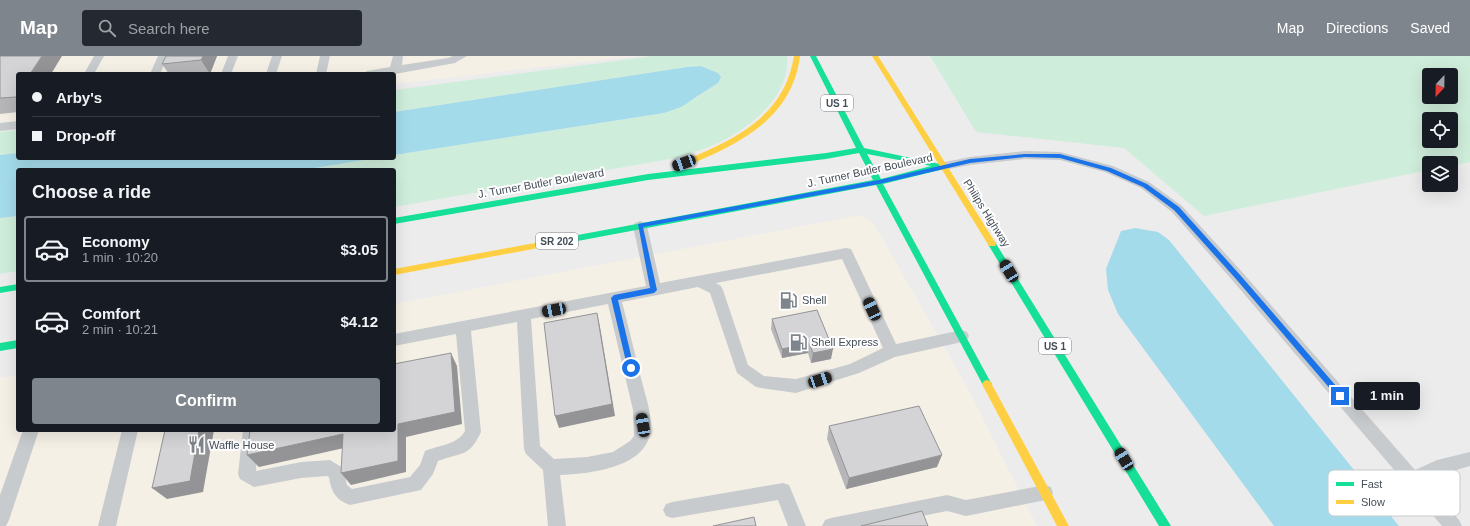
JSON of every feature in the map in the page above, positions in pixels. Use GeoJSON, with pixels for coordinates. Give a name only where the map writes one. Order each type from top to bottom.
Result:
{"type":"FeatureCollection","features":[{"type":"Feature","properties":{"kind":"main road"},"geometry":{"type":"LineString","coordinates":[[648,177],[708,154],[734,141],[756,127],[769,115],[785,94],[796,67],[797,56]]}},
{"type":"Feature","properties":{"kind":"main road","name":"US 1"},"geometry":{"type":"LineString","coordinates":[[814,56],[861,150],[1063,526]]}},
{"type":"Feature","properties":{"kind":"main road","name":"Philips Highway"},"geometry":{"type":"LineString","coordinates":[[875,56],[1165,526]]}},
{"type":"Feature","properties":{"kind":"main road","name":"J. Turner Butler Boulevard"},"geometry":{"type":"LineString","coordinates":[[396,221],[648,177],[826,156],[861,150],[944,166]]}},
{"type":"Feature","properties":{"kind":"main road","name":"J. Turner Butler Boulevard"},"geometry":{"type":"LineString","coordinates":[[396,272],[879,182],[944,166]]}},
{"type":"Feature","properties":{"kind":"main road"},"geometry":{"type":"LineString","coordinates":[[0,290],[16,287]]}},
{"type":"Feature","properties":{"kind":"main road"},"geometry":{"type":"LineString","coordinates":[[0,347],[16,344]]}},
{"type":"Feature","properties":{"kind":"lane"},"geometry":{"type":"LineString","coordinates":[[90,72],[99,56]]}},
{"type":"Feature","properties":{"kind":"lane"},"geometry":{"type":"LineString","coordinates":[[156,72],[164,56]]}},
{"type":"Feature","properties":{"kind":"lane"},"geometry":{"type":"LineString","coordinates":[[227,72],[233,56]]}},
{"type":"Feature","properties":{"kind":"lane"},"geometry":{"type":"LineString","coordinates":[[272,72],[277,56]]}},
{"type":"Feature","properties":{"kind":"lane"},"geometry":{"type":"LineString","coordinates":[[322,72],[326,56]]}},
{"type":"Feature","properties":{"kind":"lane"},"geometry":{"type":"LineString","coordinates":[[395,71],[398,56]]}},
{"type":"Feature","properties":{"kind":"lane"},"geometry":{"type":"LineString","coordinates":[[386,72],[451,61],[462,56]]}},
{"type":"Feature","properties":{"kind":"lane"},"geometry":{"type":"LineString","coordinates":[[0,127],[16,125]]}},
{"type":"Feature","properties":{"kind":"lane"},"geometry":{"type":"LineString","coordinates":[[944,166],[970,161],[1017,156],[1060,156],[1109,169],[1145,185],[1182,214],[1404,470]]}},
{"type":"Feature","properties":{"kind":"lane"},"geometry":{"type":"LineString","coordinates":[[640,226],[654,290]]}},
{"type":"Feature","properties":{"kind":"lane"},"geometry":{"type":"LineString","coordinates":[[396,340],[846,253],[892,351]]}},
{"type":"Feature","properties":{"kind":"lane"},"geometry":{"type":"LineString","coordinates":[[701,282],[716,290],[742,369],[761,382],[796,386],[854,369],[892,351],[962,336]]}},
{"type":"Feature","properties":{"kind":"lane"},"geometry":{"type":"LineString","coordinates":[[551,467],[567,468],[618,458],[633,450],[641,439],[643,425],[614,298]]}},
{"type":"Feature","properties":{"kind":"lane"},"geometry":{"type":"LineString","coordinates":[[524,315],[532,448],[551,467],[557,526]]}},
{"type":"Feature","properties":{"kind":"lane"},"geometry":{"type":"LineString","coordinates":[[251,432],[246,474],[254,479],[301,470],[330,468],[337,473],[338,487],[342,493],[350,497],[415,484],[426,470],[432,456],[439,452],[457,450],[468,442],[473,432],[463,327]]}},
{"type":"Feature","properties":{"kind":"lane"},"geometry":{"type":"LineString","coordinates":[[0,520],[30,432]]}},
{"type":"Feature","properties":{"kind":"lane"},"geometry":{"type":"LineString","coordinates":[[107,526],[130,432]]}},
{"type":"Feature","properties":{"kind":"lane"},"geometry":{"type":"LineString","coordinates":[[1432,470],[1470,458]]}},
{"type":"Feature","properties":{"kind":"lane"},"geometry":{"type":"LineString","coordinates":[[672,510],[783,491],[797,526]]}},
{"type":"Feature","properties":{"kind":"lane"},"geometry":{"type":"LineString","coordinates":[[831,526],[947,503],[966,508],[1045,493]]}},
{"type":"Feature","properties":{"kind":"lane"},"geometry":{"type":"LineString","coordinates":[[1444,516],[1453,526]]}},
{"type":"Feature","properties":{"kind":"shaded area"},"geometry":{"type":"Polygon","coordinates":[[[0,56],[637,56],[396,84],[396,72],[16,72],[16,128],[0,130],[0,56]]]}},
{"type":"Feature","properties":{"kind":"shaded area"},"geometry":{"type":"Polygon","coordinates":[[[861,215],[874,224],[967,387],[1037,526],[0,526],[0,378],[16,375],[16,432],[396,432],[396,304],[861,215]]]}},
{"type":"Feature","properties":{"kind":"green space"},"geometry":{"type":"Polygon","coordinates":[[[653,56],[787,56],[786,72],[782,86],[774,100],[751,123],[724,140],[707,148],[676,158],[396,207],[396,168],[314,168],[364,160],[396,160],[396,155],[664,113],[696,98],[718,83],[718,73],[701,66],[687,67],[396,112],[396,90],[653,56]]]}},
{"type":"Feature","properties":{"kind":"green space"},"geometry":{"type":"Polygon","coordinates":[[[930,56],[1470,56],[1470,162],[1458,165],[1458,156],[1422,156],[1422,171],[1204,216],[1124,148],[976,132],[930,56]]]}},
{"type":"Feature","properties":{"kind":"green space"},"geometry":{"type":"Polygon","coordinates":[[[16,130],[16,153],[0,155],[0,132],[16,130]]]}},
{"type":"Feature","properties":{"kind":"green space"},"geometry":{"type":"Polygon","coordinates":[[[16,216],[16,271],[0,274],[0,218],[16,216]]]}},
{"type":"Feature","properties":{"kind":"water"},"geometry":{"type":"Polygon","coordinates":[[[701,66],[718,73],[721,77],[718,83],[681,107],[664,113],[396,155],[396,112],[701,66]]]}},
{"type":"Feature","properties":{"kind":"water"},"geometry":{"type":"Polygon","coordinates":[[[16,153],[16,160],[364,160],[314,168],[16,168],[16,216],[0,218],[0,155],[16,153]]]}},
{"type":"Feature","properties":{"kind":"water"},"geometry":{"type":"Polygon","coordinates":[[[1135,228],[1158,232],[1169,240],[1354,470],[1328,470],[1328,516],[1391,516],[1399,526],[1274,526],[1118,314],[1108,290],[1106,269],[1121,231],[1135,228]]]}},
{"type":"Feature","properties":{"kind":"building"},"geometry":{"type":"Polygon","coordinates":[[[0,56],[42,56],[31,72],[16,72],[16,97],[0,98],[0,56]]]}},
{"type":"Feature","properties":{"kind":"building"},"geometry":{"type":"Polygon","coordinates":[[[166,56],[203,56],[201,60],[162,64],[166,56]]]}},
{"type":"Feature","properties":{"kind":"building"},"geometry":{"type":"Polygon","coordinates":[[[817,310],[833,349],[813,353],[809,343],[782,349],[772,319],[817,310]]]}},
{"type":"Feature","properties":{"kind":"building"},"geometry":{"type":"Polygon","coordinates":[[[597,313],[612,404],[555,416],[544,323],[597,313]]]}},
{"type":"Feature","properties":{"kind":"building"},"geometry":{"type":"Polygon","coordinates":[[[451,353],[455,412],[398,424],[398,461],[341,473],[343,434],[247,455],[250,432],[396,432],[396,364],[451,353]]]}},
{"type":"Feature","properties":{"kind":"building"},"geometry":{"type":"Polygon","coordinates":[[[919,406],[942,455],[849,478],[829,426],[919,406]]]}},
{"type":"Feature","properties":{"kind":"building"},"geometry":{"type":"Polygon","coordinates":[[[165,432],[199,432],[190,481],[152,488],[165,432]]]}},
{"type":"Feature","properties":{"kind":"building"},"geometry":{"type":"Polygon","coordinates":[[[922,511],[928,526],[861,526],[922,511]]]}},
{"type":"Feature","properties":{"kind":"building"},"geometry":{"type":"Polygon","coordinates":[[[754,517],[756,526],[713,526],[754,517]]]}},
{"type":"Feature","properties":{"kind":"traffic: fast"},"geometry":{"type":"LineString","coordinates":[[813,56],[861,150],[987,384]]}},
{"type":"Feature","properties":{"kind":"traffic: fast"},"geometry":{"type":"LineString","coordinates":[[396,221],[648,177],[826,156],[861,150],[937,165]]}},
{"type":"Feature","properties":{"kind":"traffic: fast"},"geometry":{"type":"LineString","coordinates":[[567,240],[879,182],[944,166]]}},
{"type":"Feature","properties":{"kind":"traffic: fast"},"geometry":{"type":"LineString","coordinates":[[992,244],[1165,526]]}},
{"type":"Feature","properties":{"kind":"traffic: fast"},"geometry":{"type":"LineString","coordinates":[[0,290],[16,287]]}},
{"type":"Feature","properties":{"kind":"traffic: fast"},"geometry":{"type":"LineString","coordinates":[[0,347],[16,344]]}},
{"type":"Feature","properties":{"kind":"traffic: slow"},"geometry":{"type":"LineString","coordinates":[[681,165],[714,151],[747,133],[775,109],[785,94],[793,77],[797,56]]}},
{"type":"Feature","properties":{"kind":"traffic: slow"},"geometry":{"type":"LineString","coordinates":[[875,56],[992,244]]}},
{"type":"Feature","properties":{"kind":"traffic: slow"},"geometry":{"type":"LineString","coordinates":[[396,272],[567,240]]}},
{"type":"Feature","properties":{"kind":"traffic: slow"},"geometry":{"type":"LineString","coordinates":[[987,384],[1063,526]]}},
{"type":"Feature","properties":{"kind":"place","name":"Shell"},"geometry":{"type":"Point","coordinates":[789,300]}},
{"type":"Feature","properties":{"kind":"place","name":"Shell Express"},"geometry":{"type":"Point","coordinates":[798,342]}},
{"type":"Feature","properties":{"kind":"place","name":"Waffle House"},"geometry":{"type":"Point","coordinates":[196,445]}},
{"type":"Feature","properties":{"kind":"route"},"geometry":{"type":"LineString","coordinates":[[631,368],[614,298],[654,290],[640,226],[879,182],[970,161],[1025,156],[1060,156],[1084,161],[1109,169],[1145,185],[1176,209],[1238,277],[1340,396]]}}]}
